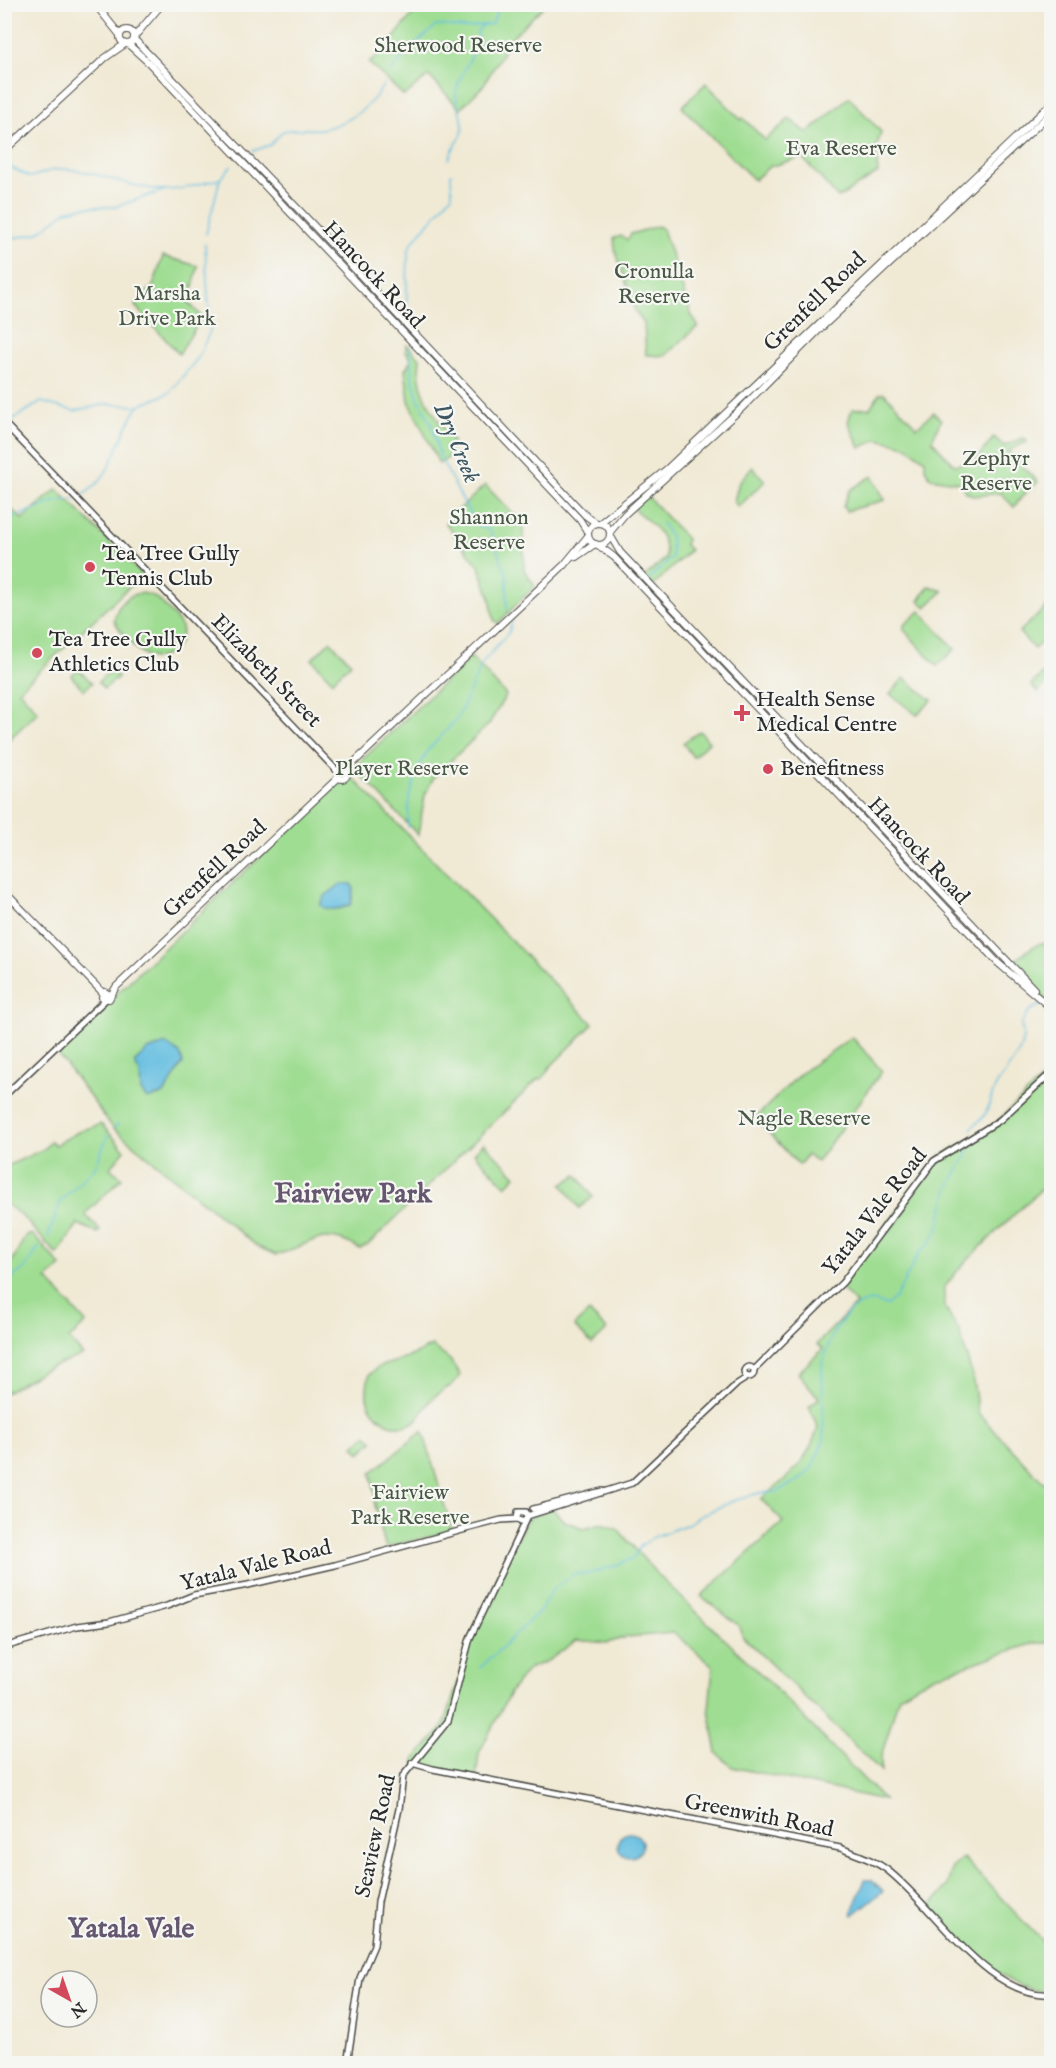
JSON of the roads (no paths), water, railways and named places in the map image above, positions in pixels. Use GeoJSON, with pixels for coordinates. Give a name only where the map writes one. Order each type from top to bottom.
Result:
{"type":"FeatureCollection","features":[{"type":"Feature","properties":{"kind":"main road","name":"Hancock Road"},"geometry":{"type":"LineString","coordinates":[[96,4],[585,515],[598,523]]}},
{"type":"Feature","properties":{"kind":"main road"},"geometry":{"type":"LineString","coordinates":[[4,151],[162,4]]}},
{"type":"Feature","properties":{"kind":"main road","name":"Grenfell Road"},"geometry":{"type":"LineString","coordinates":[[610,533],[650,487],[760,386],[1025,132],[1052,103]]}},
{"type":"Feature","properties":{"kind":"main road","name":"Grenfell Road"},"geometry":{"type":"LineString","coordinates":[[1025,132],[1052,112]]}},
{"type":"Feature","properties":{"kind":"main road","name":"Hancock Road"},"geometry":{"type":"LineString","coordinates":[[345,265],[580,520],[588,534]]}},
{"type":"Feature","properties":{"kind":"main road","name":"Grenfell Road"},"geometry":{"type":"LineString","coordinates":[[598,523],[650,487]]}},
{"type":"Feature","properties":{"kind":"main road"},"geometry":{"type":"LineString","coordinates":[[598,523],[607,526],[610,533],[606,542],[597,545],[588,534],[598,523]]}},
{"type":"Feature","properties":{"kind":"main road","name":"Hancock Road"},"geometry":{"type":"LineString","coordinates":[[610,533],[620,552],[1045,1003]]}},
{"type":"Feature","properties":{"kind":"main road","name":"Grenfell Road"},"geometry":{"type":"LineString","coordinates":[[105,996],[564,565],[588,534]]}},
{"type":"Feature","properties":{"kind":"main road","name":"Hancock Road"},"geometry":{"type":"LineString","coordinates":[[597,545],[610,552],[998,963],[1045,1003]]}},
{"type":"Feature","properties":{"kind":"main road","name":"Grenfell Road"},"geometry":{"type":"LineString","coordinates":[[564,565],[597,545]]}},
{"type":"Feature","properties":{"kind":"main road"},"geometry":{"type":"LineString","coordinates":[[684,620],[689,635],[701,638]]}},
{"type":"Feature","properties":{"kind":"main road"},"geometry":{"type":"LineString","coordinates":[[728,676],[739,678],[743,692]]}},
{"type":"Feature","properties":{"kind":"main road"},"geometry":{"type":"LineString","coordinates":[[4,891],[105,996]]}},
{"type":"Feature","properties":{"kind":"street","name":"Elizabeth Street"},"geometry":{"type":"LineString","coordinates":[[4,423],[341,772]]}},
{"type":"Feature","properties":{"kind":"street","name":"Grenfell Road"},"geometry":{"type":"LineString","coordinates":[[4,1096],[105,996]]}},
{"type":"Feature","properties":{"kind":"street","name":"Yatala Vale Road"},"geometry":{"type":"LineString","coordinates":[[4,1647],[77,1626],[109,1622],[168,1606],[194,1595],[248,1586],[470,1528],[523,1518],[613,1490],[638,1479],[746,1376],[745,1368],[752,1369],[843,1282],[934,1161],[1000,1120],[1052,1072]]}},
{"type":"Feature","properties":{"kind":"street","name":"Seaview Road"},"geometry":{"type":"LineString","coordinates":[[347,2064],[360,1978],[374,1945],[378,1902],[399,1809],[403,1776],[448,1721],[470,1638],[520,1533],[523,1518]]}},
{"type":"Feature","properties":{"kind":"street","name":"Greenwith Road"},"geometry":{"type":"LineString","coordinates":[[412,1763],[840,1848],[864,1856],[884,1868],[907,1887],[999,1980],[1026,1993],[1052,1994]]}},
{"type":"Feature","properties":{"kind":"water"},"geometry":{"type":"Polygon","coordinates":[[[341,884],[351,884],[354,889],[351,904],[336,909],[327,909],[320,905],[325,896],[341,884]]]}},
{"type":"Feature","properties":{"kind":"water"},"geometry":{"type":"Polygon","coordinates":[[[166,1044],[180,1053],[183,1063],[164,1094],[147,1099],[141,1091],[140,1073],[134,1063],[148,1050],[166,1044]]]}},
{"type":"Feature","properties":{"kind":"water"},"geometry":{"type":"Polygon","coordinates":[[[630,1833],[638,1837],[642,1845],[638,1853],[630,1857],[622,1853],[618,1845],[622,1837],[630,1833]]]}},
{"type":"Feature","properties":{"kind":"water"},"geometry":{"type":"Polygon","coordinates":[[[865,1880],[872,1880],[883,1891],[853,1915],[852,1911],[865,1880]]]}},
{"type":"Feature","properties":{"kind":"waterway","name":"Dry Creek"},"geometry":{"type":"LineString","coordinates":[[449,159],[463,129],[456,98],[459,81],[475,49],[480,48],[477,32],[483,25],[492,24],[498,10],[504,4]]}},
{"type":"Feature","properties":{"kind":"waterway"},"geometry":{"type":"LineString","coordinates":[[390,73],[410,49],[436,26],[467,28],[483,25]]}},
{"type":"Feature","properties":{"kind":"waterway"},"geometry":{"type":"LineString","coordinates":[[253,151],[270,145],[283,131],[321,129],[340,124],[365,107],[384,84]]}},
{"type":"Feature","properties":{"kind":"waterway"},"geometry":{"type":"LineString","coordinates":[[4,164],[30,177],[57,169],[74,170],[139,186],[166,190],[186,188],[220,179]]}},
{"type":"Feature","properties":{"kind":"waterway"},"geometry":{"type":"LineString","coordinates":[[206,234],[220,179],[231,166]]}},
{"type":"Feature","properties":{"kind":"waterway","name":"Dry Creek"},"geometry":{"type":"LineString","coordinates":[[406,319],[408,252],[412,243],[452,195],[451,174]]}},
{"type":"Feature","properties":{"kind":"waterway"},"geometry":{"type":"LineString","coordinates":[[4,240],[38,233],[66,211],[84,207],[115,207],[165,190]]}},
{"type":"Feature","properties":{"kind":"waterway"},"geometry":{"type":"LineString","coordinates":[[10,421],[41,402],[74,411],[107,404],[139,406],[169,393],[198,358],[210,331],[205,244]]}},
{"type":"Feature","properties":{"kind":"waterway","name":"Dry Creek"},"geometry":{"type":"LineString","coordinates":[[410,347],[412,377],[419,400],[431,423],[440,457],[473,520],[478,526],[490,530],[507,575],[507,610]]}},
{"type":"Feature","properties":{"kind":"waterway"},"geometry":{"type":"LineString","coordinates":[[79,497],[101,479],[139,406]]}},
{"type":"Feature","properties":{"kind":"waterway"},"geometry":{"type":"LineString","coordinates":[[4,521],[54,502],[75,499]]}},
{"type":"Feature","properties":{"kind":"waterway"},"geometry":{"type":"LineString","coordinates":[[650,578],[672,557],[671,539],[662,523]]}},
{"type":"Feature","properties":{"kind":"waterway","name":"Dry Creek"},"geometry":{"type":"LineString","coordinates":[[408,827],[409,797],[420,765],[428,750],[457,719],[483,662],[509,632],[512,621]]}},
{"type":"Feature","properties":{"kind":"waterway"},"geometry":{"type":"LineString","coordinates":[[1046,1002],[1052,1000]]}},
{"type":"Feature","properties":{"kind":"waterway"},"geometry":{"type":"LineString","coordinates":[[971,1129],[984,1116],[996,1086],[1020,1049],[1023,1033],[1021,1025],[1029,1011],[1042,1004]]}},
{"type":"Feature","properties":{"kind":"waterway"},"geometry":{"type":"LineString","coordinates":[[114,1128],[118,1124]]}},
{"type":"Feature","properties":{"kind":"waterway"},"geometry":{"type":"LineString","coordinates":[[48,1237],[60,1202],[95,1167],[108,1135]]}},
{"type":"Feature","properties":{"kind":"waterway"},"geometry":{"type":"LineString","coordinates":[[480,1668],[541,1610],[551,1591],[574,1574],[588,1574],[633,1558],[642,1545],[654,1537],[688,1524],[733,1501],[759,1493],[776,1492],[801,1479],[812,1468],[824,1440],[822,1363],[833,1333],[849,1312],[860,1304],[871,1301],[887,1305],[896,1297],[919,1253],[930,1243],[938,1229],[948,1189],[971,1147]]}},
{"type":"Feature","properties":{"kind":"waterway"},"geometry":{"type":"LineString","coordinates":[[4,1284],[25,1268],[39,1247]]}},
{"type":"Feature","properties":{"kind":"place","name":"Tea Tree Gully Tennis Club"},"geometry":{"type":"Point","coordinates":[90,567]}},
{"type":"Feature","properties":{"kind":"place","name":"Tea Tree Gully Athletics Club"},"geometry":{"type":"Point","coordinates":[37,653]}},
{"type":"Feature","properties":{"kind":"place","name":"Health Sense Medical Centre"},"geometry":{"type":"Point","coordinates":[742,713]}},
{"type":"Feature","properties":{"kind":"place","name":"Benefitness"},"geometry":{"type":"Point","coordinates":[768,769]}},
{"type":"Feature","properties":{"kind":"district","name":"Fairview Park"},"geometry":{"type":"Point","coordinates":[353,1194]}},
{"type":"Feature","properties":{"kind":"district","name":"Yatala Vale"},"geometry":{"type":"Point","coordinates":[131,1929]}},
{"type":"Feature","properties":{"kind":"park label","name":"Sherwood Reserve"},"geometry":{"type":"Point","coordinates":[458,46]}},
{"type":"Feature","properties":{"kind":"park label","name":"Eva Reserve"},"geometry":{"type":"Point","coordinates":[841,149]}},
{"type":"Feature","properties":{"kind":"park label","name":"Cronulla Reserve"},"geometry":{"type":"Point","coordinates":[654,284]}},
{"type":"Feature","properties":{"kind":"park label","name":"Marsha Drive Park"},"geometry":{"type":"Point","coordinates":[167,306]}},
{"type":"Feature","properties":{"kind":"park label","name":"Zephyr Reserve"},"geometry":{"type":"Point","coordinates":[996,472]}},
{"type":"Feature","properties":{"kind":"park label","name":"Shannon Reserve"},"geometry":{"type":"Point","coordinates":[489,530]}},
{"type":"Feature","properties":{"kind":"park label","name":"Player Reserve"},"geometry":{"type":"Point","coordinates":[402,769]}},
{"type":"Feature","properties":{"kind":"park label","name":"Nagle Reserve"},"geometry":{"type":"Point","coordinates":[804,1119]}},
{"type":"Feature","properties":{"kind":"park label","name":"Fairview Park Reserve"},"geometry":{"type":"Point","coordinates":[410,1506]}}]}
